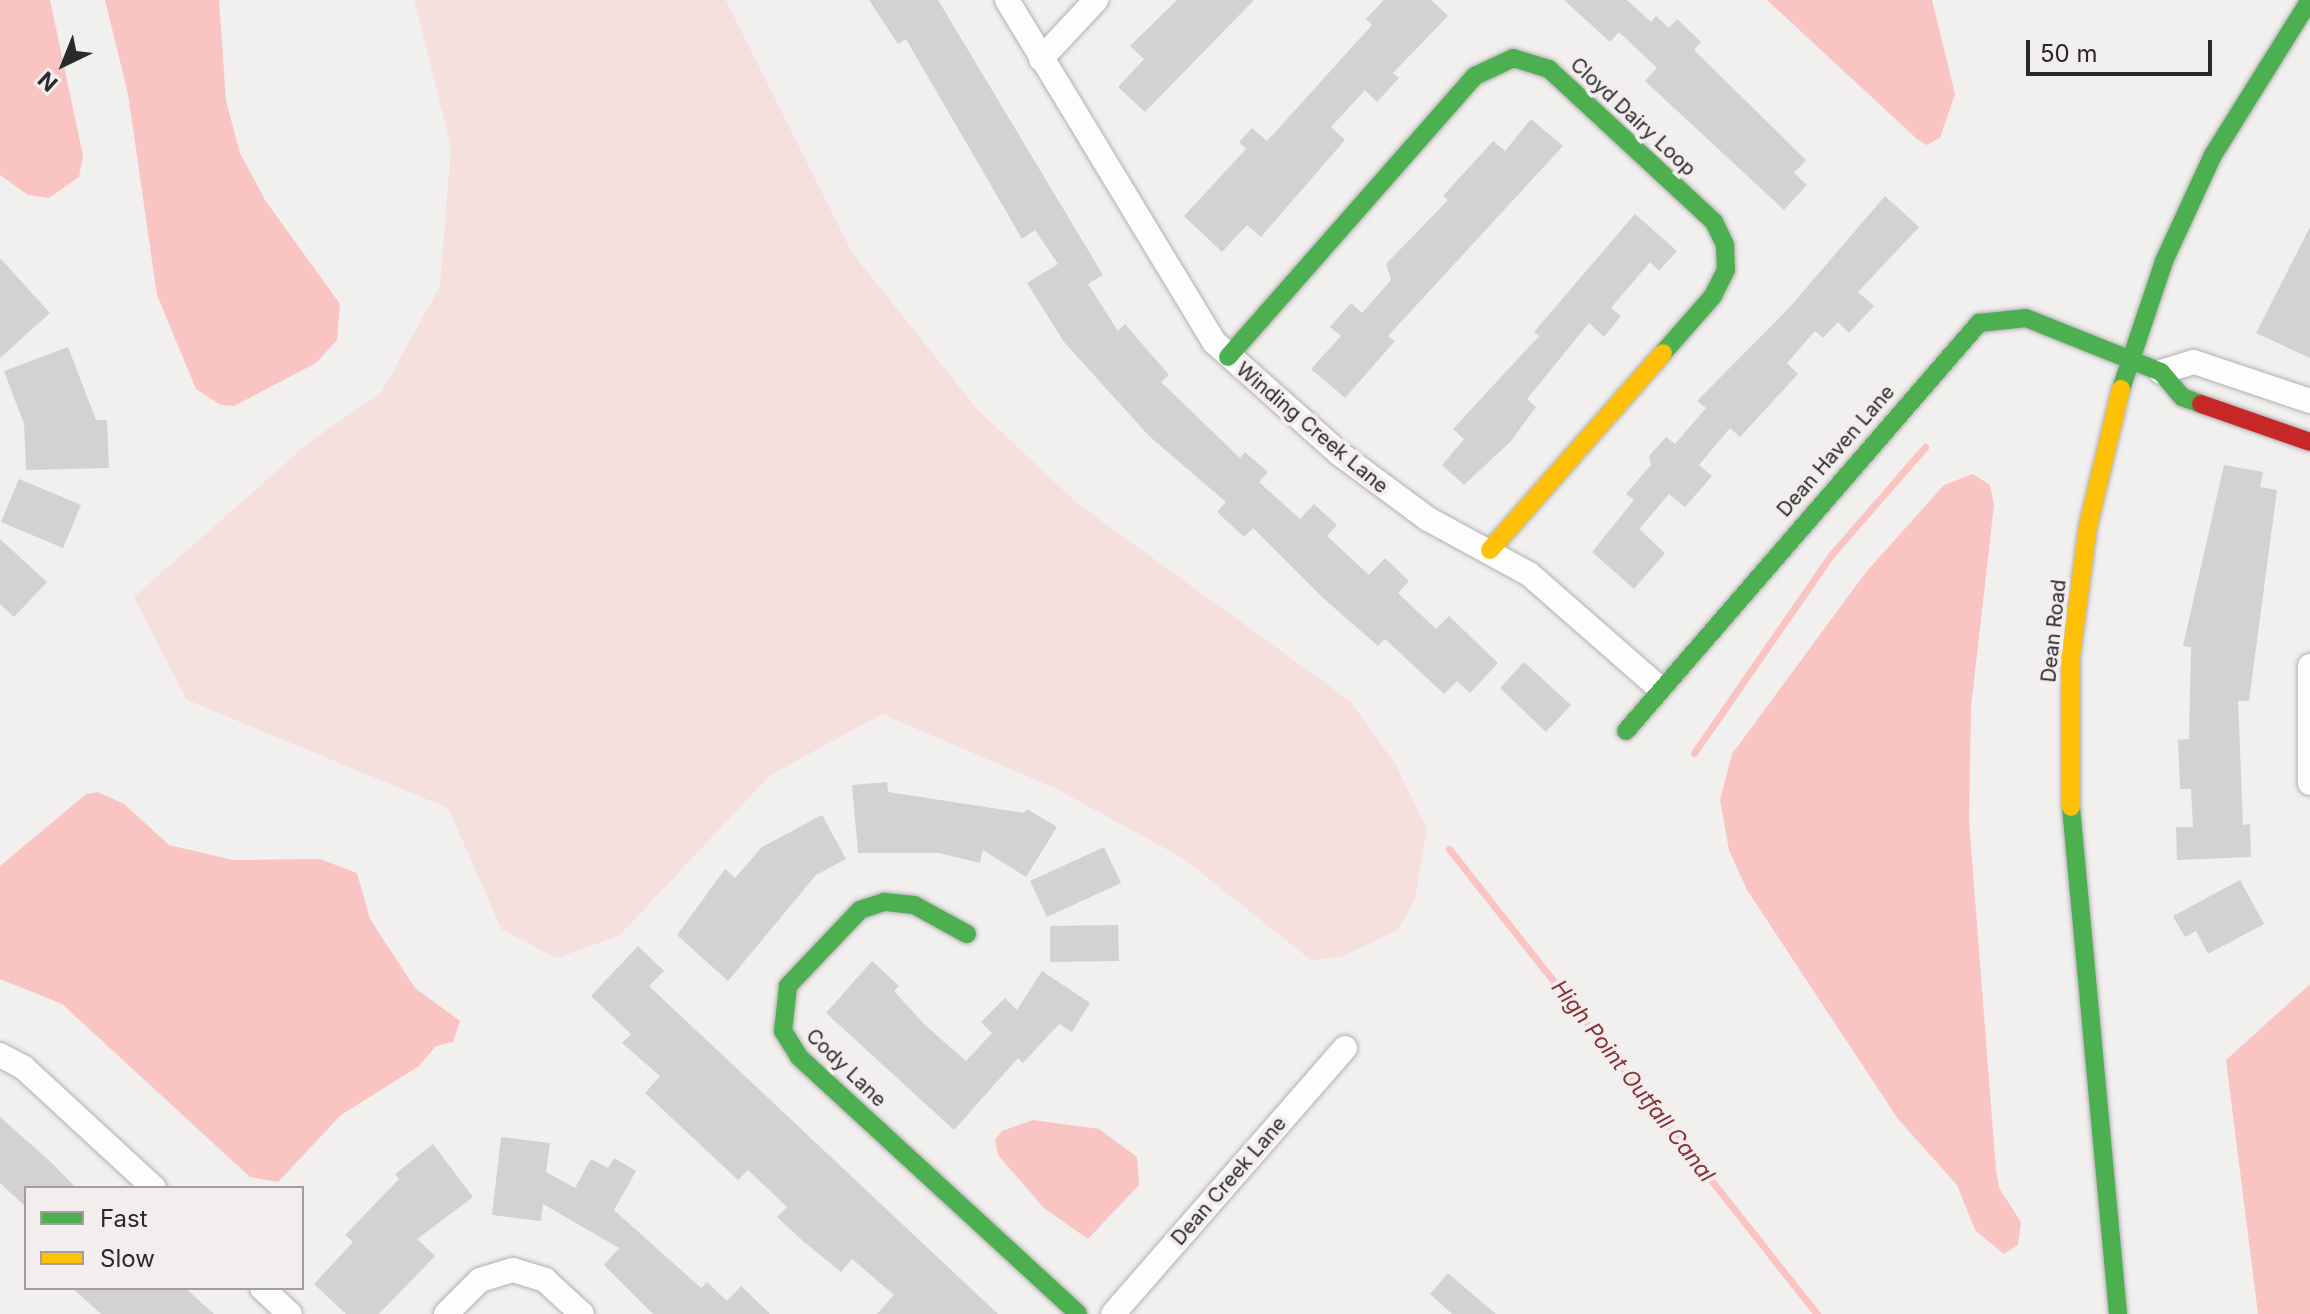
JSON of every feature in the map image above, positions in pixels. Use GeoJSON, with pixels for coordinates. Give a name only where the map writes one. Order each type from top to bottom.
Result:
{"type":"FeatureCollection","features":[{"type":"Feature","properties":{"kind":"street","name":"Winding Creek Lane"},"geometry":{"type":"LineString","coordinates":[[1007,0],[1181,296],[1228,357],[1403,503],[1490,550],[1536,580],[1658,687]]}},
{"type":"Feature","properties":{"kind":"street"},"geometry":{"type":"LineString","coordinates":[[1041,59],[1096,0]]}},
{"type":"Feature","properties":{"kind":"street","name":"Dean Road"},"geometry":{"type":"LineString","coordinates":[[2118,1314],[2068,778],[2071,655],[2088,526],[2128,359],[2202,176],[2310,0]]}},
{"type":"Feature","properties":{"kind":"street","name":"Cloyd Dairy Loop"},"geometry":{"type":"LineString","coordinates":[[1228,357],[1475,76],[1513,58],[1549,69],[1714,222],[1727,261],[1713,296],[1490,550]]}},
{"type":"Feature","properties":{"kind":"street","name":"Dean Haven Lane"},"geometry":{"type":"LineString","coordinates":[[1626,731],[1658,687],[1979,323],[2001,315],[2026,318],[2161,372]]}},
{"type":"Feature","properties":{"kind":"street"},"geometry":{"type":"LineString","coordinates":[[2310,401],[2194,362],[2161,372],[2182,397],[2310,442]]}},
{"type":"Feature","properties":{"kind":"street"},"geometry":{"type":"LineString","coordinates":[[2310,666],[2310,783]]}},
{"type":"Feature","properties":{"kind":"street","name":"Cody Lane"},"geometry":{"type":"LineString","coordinates":[[967,934],[914,905],[884,902],[860,910],[788,986],[783,1031],[799,1057],[1078,1314]]}},
{"type":"Feature","properties":{"kind":"street","name":"Dean Creek Lane"},"geometry":{"type":"LineString","coordinates":[[1113,1314],[1345,1048]]}},
{"type":"Feature","properties":{"kind":"street"},"geometry":{"type":"LineString","coordinates":[[0,1055],[24,1068],[152,1186]]}},
{"type":"Feature","properties":{"kind":"street"},"geometry":{"type":"LineString","coordinates":[[446,1314],[480,1280],[513,1270],[545,1280],[582,1314]]}},
{"type":"Feature","properties":{"kind":"street"},"geometry":{"type":"LineString","coordinates":[[264,1290],[290,1314]]}},
{"type":"Feature","properties":{"kind":"shaded area"},"geometry":{"type":"Polygon","coordinates":[[[0,0],[50,0],[83,156],[79,177],[49,198],[28,195],[0,175],[0,0]]]}},
{"type":"Feature","properties":{"kind":"shaded area"},"geometry":{"type":"Polygon","coordinates":[[[105,0],[219,0],[226,101],[240,153],[265,200],[340,304],[337,340],[316,363],[234,406],[221,405],[196,389],[157,295],[128,94],[105,0]]]}},
{"type":"Feature","properties":{"kind":"shaded area"},"geometry":{"type":"Polygon","coordinates":[[[414,0],[726,0],[853,254],[977,409],[1078,504],[1350,701],[1396,765],[1427,829],[1415,899],[1398,930],[1341,957],[1311,960],[1184,859],[1057,789],[882,714],[770,775],[620,935],[557,958],[502,930],[448,808],[187,700],[134,597],[312,440],[381,393],[440,286],[451,147],[414,0]]]}},
{"type":"Feature","properties":{"kind":"shaded area"},"geometry":{"type":"Polygon","coordinates":[[[1767,0],[1932,0],[1955,94],[1940,138],[1927,145],[1917,139],[1767,0]]]}},
{"type":"Feature","properties":{"kind":"shaded area"},"geometry":{"type":"Polygon","coordinates":[[[1973,474],[1990,485],[1994,505],[1971,707],[1969,821],[1996,1170],[1999,1188],[2021,1222],[2018,1245],[2004,1254],[1975,1230],[1957,1185],[1898,1119],[1747,890],[1729,850],[1720,800],[1732,754],[1866,572],[1944,485],[1973,474]]]}},
{"type":"Feature","properties":{"kind":"shaded area"},"geometry":{"type":"Polygon","coordinates":[[[98,792],[124,804],[169,845],[233,860],[320,859],[357,873],[370,919],[415,988],[460,1021],[453,1042],[436,1046],[419,1066],[341,1115],[278,1182],[250,1177],[62,1004],[0,979],[0,866],[86,794],[98,792]]]}},
{"type":"Feature","properties":{"kind":"shaded area"},"geometry":{"type":"Polygon","coordinates":[[[2310,984],[2310,1314],[2258,1314],[2226,1060],[2310,984]]]}},
{"type":"Feature","properties":{"kind":"shaded area"},"geometry":{"type":"Polygon","coordinates":[[[1033,1120],[1099,1129],[1137,1157],[1139,1185],[1088,1239],[1044,1208],[998,1155],[995,1140],[1002,1131],[1033,1120]]]}},
{"type":"Feature","properties":{"kind":"building"},"geometry":{"type":"Polygon","coordinates":[[[869,0],[938,0],[1103,275],[1088,284],[1118,331],[1125,324],[1169,375],[1161,382],[1240,458],[1245,452],[1268,472],[1259,482],[1300,519],[1314,504],[1337,525],[1327,536],[1369,575],[1385,558],[1409,581],[1398,593],[1436,629],[1449,616],[1498,663],[1470,693],[1457,681],[1444,694],[1385,639],[1378,646],[1323,598],[1253,528],[1244,537],[1217,512],[1226,502],[1149,436],[1064,342],[1027,283],[1058,264],[1035,230],[1022,239],[906,39],[898,44],[869,0]]]}},
{"type":"Feature","properties":{"kind":"building"},"geometry":{"type":"Polygon","coordinates":[[[1177,0],[1254,0],[1145,112],[1118,87],[1144,59],[1130,46],[1177,0]]]}},
{"type":"Feature","properties":{"kind":"building"},"geometry":{"type":"Polygon","coordinates":[[[1384,0],[1431,0],[1448,16],[1393,73],[1399,78],[1377,102],[1365,90],[1331,127],[1345,140],[1261,237],[1247,225],[1222,252],[1184,216],[1246,149],[1239,142],[1252,128],[1267,141],[1372,25],[1366,19],[1384,0]]]}},
{"type":"Feature","properties":{"kind":"building"},"geometry":{"type":"Polygon","coordinates":[[[1564,0],[1627,0],[1651,22],[1656,16],[1669,28],[1677,19],[1701,42],[1694,50],[1806,160],[1794,173],[1807,185],[1784,210],[1645,81],[1657,68],[1619,32],[1610,42],[1564,0]]]}},
{"type":"Feature","properties":{"kind":"building"},"geometry":{"type":"Polygon","coordinates":[[[1531,119],[1563,146],[1388,336],[1395,341],[1345,398],[1311,369],[1341,336],[1330,327],[1351,303],[1362,313],[1391,280],[1386,264],[1448,200],[1443,196],[1493,141],[1505,151],[1531,119]]]}},
{"type":"Feature","properties":{"kind":"building"},"geometry":{"type":"Polygon","coordinates":[[[1885,196],[1919,227],[1858,292],[1874,306],[1849,333],[1838,322],[1823,338],[1815,331],[1787,363],[1798,374],[1740,437],[1730,428],[1699,465],[1712,476],[1685,507],[1669,494],[1639,529],[1665,553],[1634,589],[1592,552],[1634,500],[1626,494],[1651,465],[1649,456],[1666,437],[1675,444],[1706,408],[1697,401],[1789,308],[1885,196]]]}},
{"type":"Feature","properties":{"kind":"building"},"geometry":{"type":"Polygon","coordinates":[[[1635,214],[1677,251],[1659,271],[1650,262],[1611,308],[1621,316],[1604,337],[1589,323],[1527,399],[1536,407],[1511,441],[1464,485],[1442,465],[1464,439],[1453,429],[1539,336],[1534,332],[1635,214]]]}},
{"type":"Feature","properties":{"kind":"building"},"geometry":{"type":"Polygon","coordinates":[[[2310,227],[2310,358],[2256,333],[2310,227]]]}},
{"type":"Feature","properties":{"kind":"building"},"geometry":{"type":"Polygon","coordinates":[[[0,258],[50,313],[0,358],[0,258]]]}},
{"type":"Feature","properties":{"kind":"building"},"geometry":{"type":"Polygon","coordinates":[[[68,347],[96,420],[107,420],[109,468],[26,470],[24,424],[4,371],[68,347]]]}},
{"type":"Feature","properties":{"kind":"building"},"geometry":{"type":"Polygon","coordinates":[[[2224,465],[2263,472],[2260,487],[2277,490],[2249,701],[2238,701],[2243,825],[2250,824],[2251,857],[2177,860],[2176,827],[2193,827],[2191,789],[2180,789],[2178,740],[2189,739],[2191,647],[2183,646],[2224,465]]]}},
{"type":"Feature","properties":{"kind":"building"},"geometry":{"type":"Polygon","coordinates":[[[19,479],[81,505],[63,548],[1,522],[19,479]]]}},
{"type":"Feature","properties":{"kind":"building"},"geometry":{"type":"Polygon","coordinates":[[[0,539],[47,582],[14,617],[0,604],[0,539]]]}},
{"type":"Feature","properties":{"kind":"building"},"geometry":{"type":"Polygon","coordinates":[[[1524,662],[1571,705],[1546,732],[1500,688],[1524,662]]]}},
{"type":"Feature","properties":{"kind":"building"},"geometry":{"type":"Polygon","coordinates":[[[887,782],[888,792],[1024,813],[1027,809],[1057,827],[1026,877],[983,850],[980,863],[939,853],[858,853],[852,785],[887,782]]]}},
{"type":"Feature","properties":{"kind":"building"},"geometry":{"type":"Polygon","coordinates":[[[822,815],[846,859],[816,875],[728,981],[677,935],[725,869],[735,878],[762,847],[822,815]]]}},
{"type":"Feature","properties":{"kind":"building"},"geometry":{"type":"Polygon","coordinates":[[[1104,847],[1121,883],[1047,917],[1030,881],[1104,847]]]}},
{"type":"Feature","properties":{"kind":"building"},"geometry":{"type":"Polygon","coordinates":[[[2240,880],[2264,924],[2208,954],[2196,931],[2185,937],[2173,916],[2240,880]]]}},
{"type":"Feature","properties":{"kind":"building"},"geometry":{"type":"Polygon","coordinates":[[[1118,925],[1119,961],[1050,962],[1050,926],[1118,925]]]}},
{"type":"Feature","properties":{"kind":"building"},"geometry":{"type":"Polygon","coordinates":[[[638,946],[664,971],[649,986],[998,1314],[877,1314],[894,1295],[852,1259],[841,1272],[804,1242],[777,1217],[787,1207],[748,1170],[738,1180],[645,1093],[660,1076],[622,1043],[631,1034],[591,996],[638,946]]]}},
{"type":"Feature","properties":{"kind":"building"},"geometry":{"type":"Polygon","coordinates":[[[872,961],[899,986],[894,991],[925,1025],[966,1061],[992,1033],[981,1022],[1005,998],[1017,1010],[1042,971],[1090,1003],[1072,1032],[1059,1024],[1023,1063],[1018,1058],[954,1130],[826,1013],[872,961]]]}},
{"type":"Feature","properties":{"kind":"building"},"geometry":{"type":"Polygon","coordinates":[[[0,1117],[74,1186],[24,1186],[24,1205],[0,1183],[0,1117]]]}},
{"type":"Feature","properties":{"kind":"building"},"geometry":{"type":"Polygon","coordinates":[[[501,1137],[550,1143],[546,1172],[575,1188],[591,1159],[608,1168],[614,1158],[636,1171],[614,1210],[701,1288],[707,1282],[727,1301],[741,1286],[770,1314],[653,1314],[604,1265],[619,1248],[543,1204],[541,1221],[492,1215],[501,1137]]]}},
{"type":"Feature","properties":{"kind":"building"},"geometry":{"type":"Polygon","coordinates":[[[433,1144],[473,1197],[417,1239],[435,1256],[379,1314],[346,1314],[314,1284],[353,1242],[345,1235],[399,1179],[395,1174],[433,1144]]]}},
{"type":"Feature","properties":{"kind":"building"},"geometry":{"type":"Polygon","coordinates":[[[1448,1273],[1496,1314],[1452,1314],[1430,1294],[1448,1273]]]}},
{"type":"Feature","properties":{"kind":"building"},"geometry":{"type":"Polygon","coordinates":[[[74,1290],[187,1290],[214,1314],[101,1314],[74,1290]]]}},
{"type":"Feature","properties":{"kind":"waterway"},"geometry":{"type":"LineString","coordinates":[[1694,753],[1832,554],[1925,447]]}},
{"type":"Feature","properties":{"kind":"waterway","name":"High Point Outfall Canal"},"geometry":{"type":"LineString","coordinates":[[1449,849],[1817,1314]]}},
{"type":"Feature","properties":{"kind":"traffic: fast"},"geometry":{"type":"LineString","coordinates":[[2121,389],[2164,261],[2213,155],[2310,0]]}},
{"type":"Feature","properties":{"kind":"traffic: fast"},"geometry":{"type":"LineString","coordinates":[[1228,357],[1475,76],[1513,58],[1549,69],[1714,222],[1725,245],[1726,270],[1713,296],[1663,353]]}},
{"type":"Feature","properties":{"kind":"traffic: fast"},"geometry":{"type":"LineString","coordinates":[[1626,731],[1979,323],[2026,318],[2161,372],[2182,397],[2201,404]]}},
{"type":"Feature","properties":{"kind":"traffic: fast"},"geometry":{"type":"LineString","coordinates":[[2071,807],[2118,1314]]}},
{"type":"Feature","properties":{"kind":"traffic: fast"},"geometry":{"type":"LineString","coordinates":[[967,934],[914,905],[884,902],[860,910],[788,986],[783,1031],[799,1057],[1078,1314]]}},
{"type":"Feature","properties":{"kind":"traffic: slow"},"geometry":{"type":"LineString","coordinates":[[1490,550],[1663,353]]}},
{"type":"Feature","properties":{"kind":"traffic: slow"},"geometry":{"type":"LineString","coordinates":[[2071,807],[2071,655],[2088,526],[2121,389]]}},
{"type":"Feature","properties":{"kind":"traffic: jam"},"geometry":{"type":"LineString","coordinates":[[2201,404],[2310,442]]}}]}
